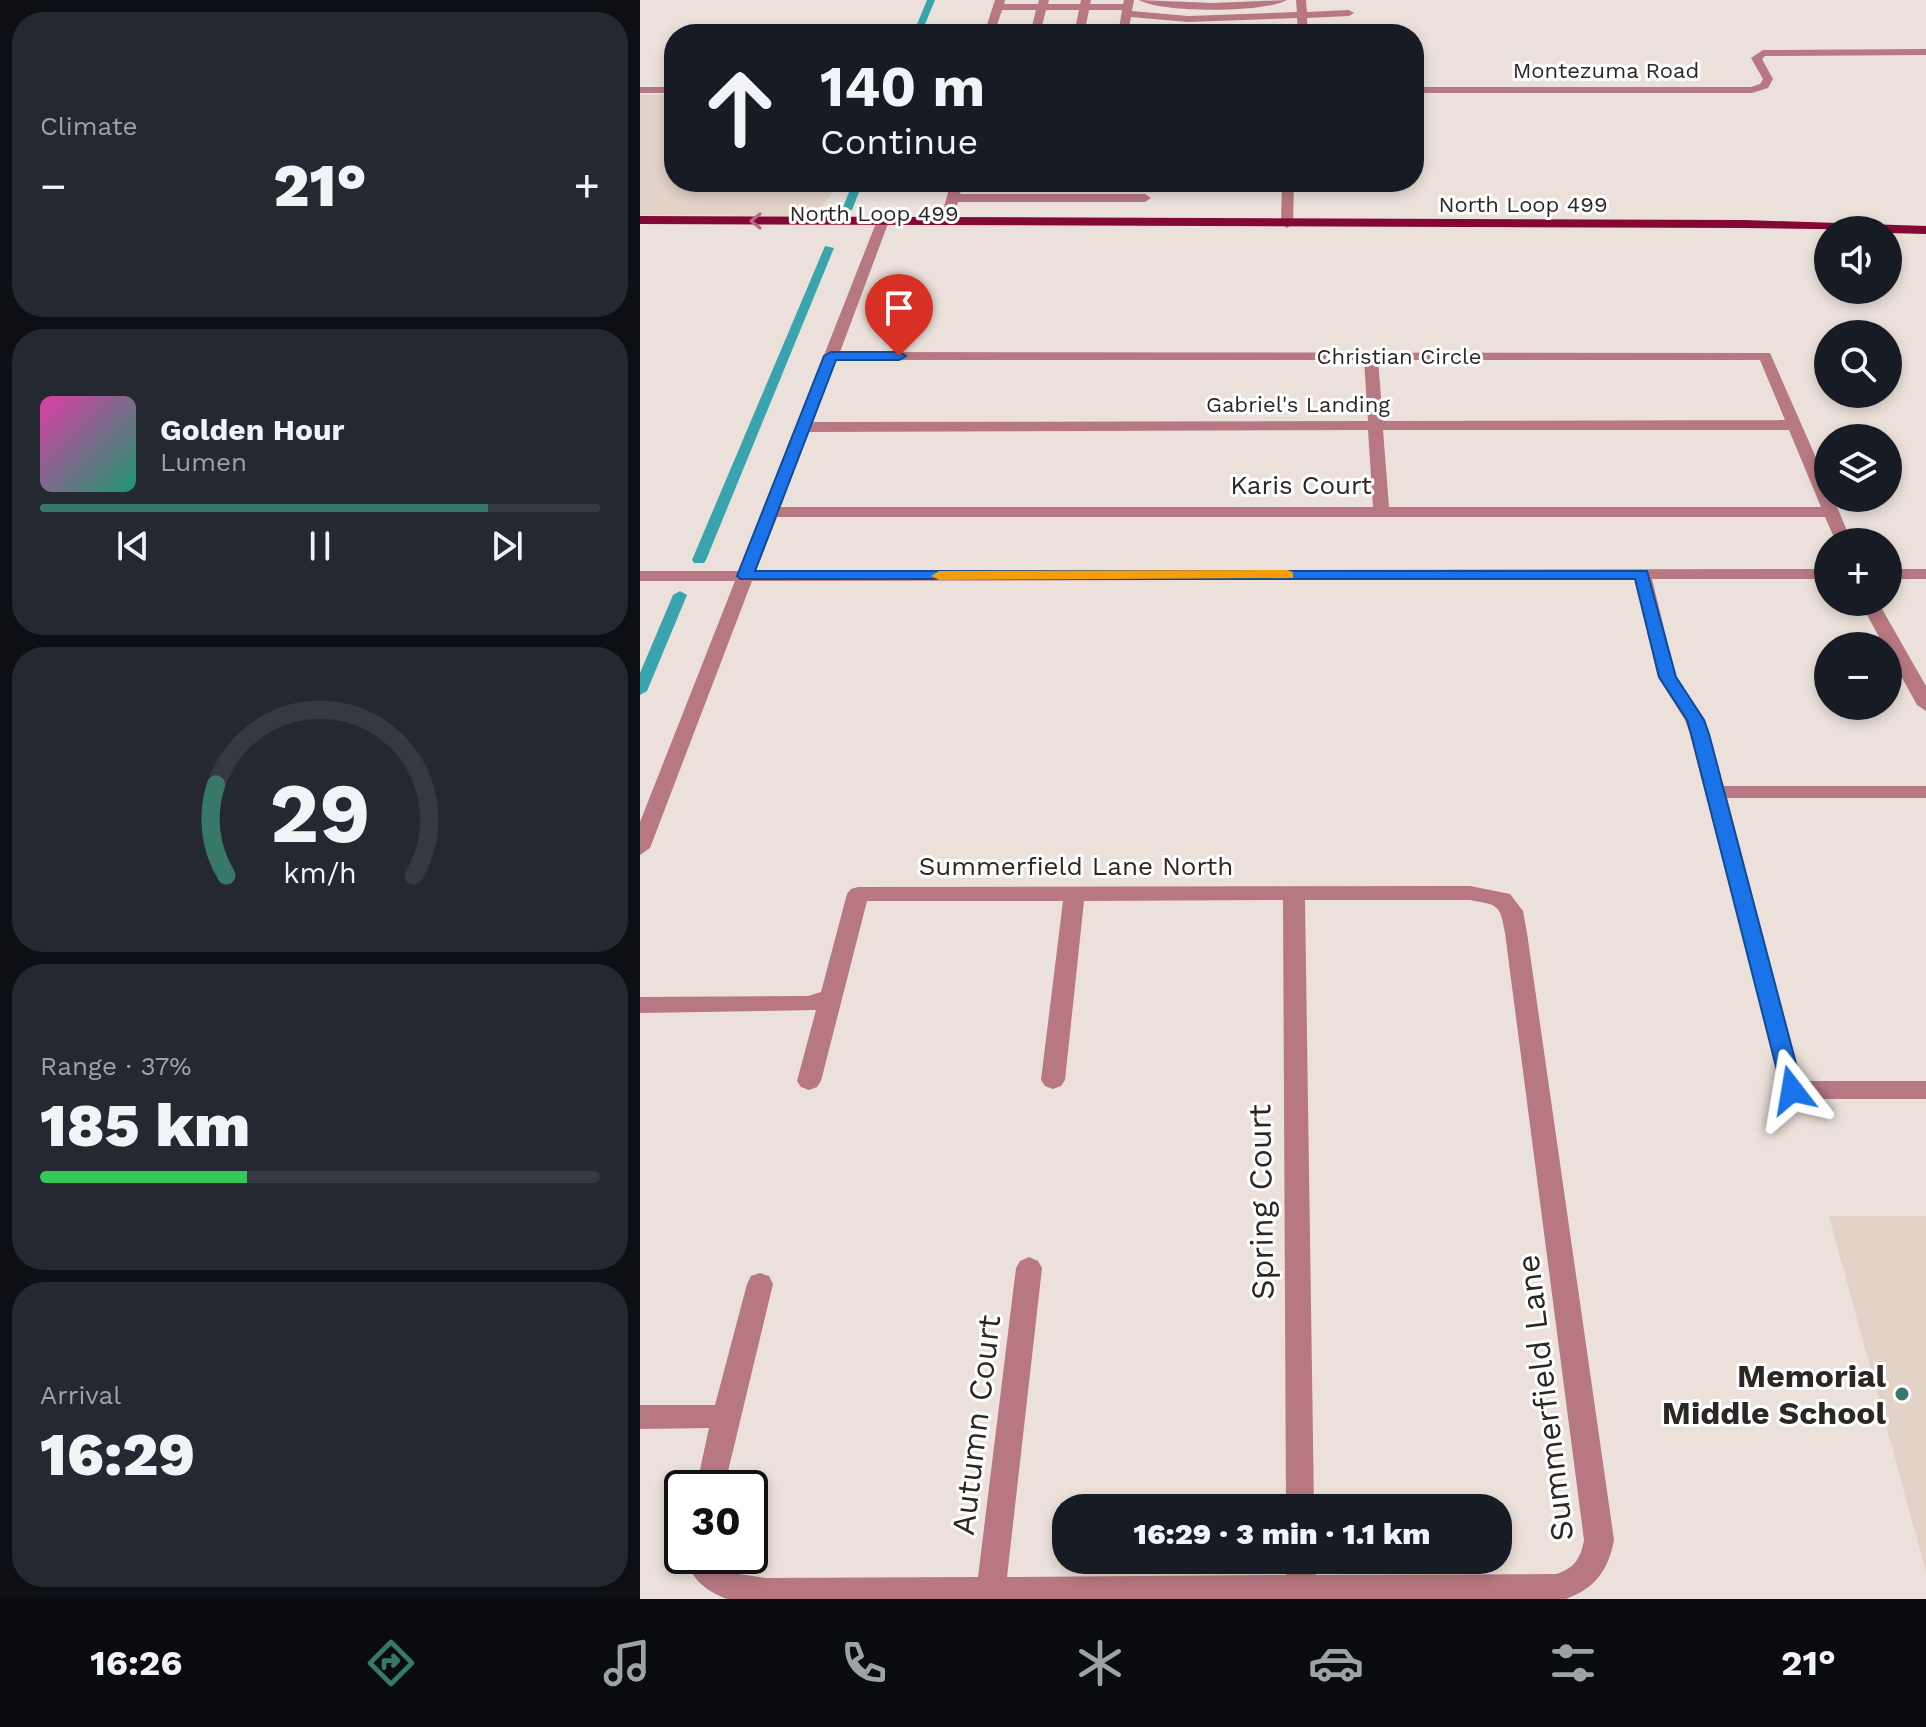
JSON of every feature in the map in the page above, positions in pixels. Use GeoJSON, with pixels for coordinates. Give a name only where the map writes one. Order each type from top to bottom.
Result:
{"type":"FeatureCollection","features":[{"type":"Feature","properties":{"kind":"main road","name":"North Loop 499"},"geometry":{"type":"LineString","coordinates":[[640,220],[1128,233],[1814,234]]}},
{"type":"Feature","properties":{"kind":"main road","name":"North Loop 499"},"geometry":{"type":"LineString","coordinates":[[640,233],[881,227],[946,221],[1745,224],[1926,230]]}},
{"type":"Feature","properties":{"kind":"main road"},"geometry":{"type":"LineString","coordinates":[[1128,233],[1282,228],[1287,224]]}},
{"type":"Feature","properties":{"kind":"main road"},"geometry":{"type":"LineString","coordinates":[[1902,237],[1926,238]]}},
{"type":"Feature","properties":{"kind":"street"},"geometry":{"type":"LineString","coordinates":[[1144,0],[1180,4],[1282,0]]}},
{"type":"Feature","properties":{"kind":"street"},"geometry":{"type":"LineString","coordinates":[[1301,0],[1302,24]]}},
{"type":"Feature","properties":{"kind":"street"},"geometry":{"type":"LineString","coordinates":[[992,24],[999,4],[1128,7],[1177,19],[1260,19],[1302,14],[1350,18],[1348,0]]}},
{"type":"Feature","properties":{"kind":"street"},"geometry":{"type":"LineString","coordinates":[[1038,24],[1043,4]]}},
{"type":"Feature","properties":{"kind":"street"},"geometry":{"type":"LineString","coordinates":[[1081,24],[1086,4]]}},
{"type":"Feature","properties":{"kind":"street","name":"Montezuma Road"},"geometry":{"type":"LineString","coordinates":[[1424,90],[1752,90],[1764,86],[1768,79],[1758,57],[1780,52],[1926,52]]}},
{"type":"Feature","properties":{"kind":"street"},"geometry":{"type":"LineString","coordinates":[[640,90],[664,90]]}},
{"type":"Feature","properties":{"kind":"street"},"geometry":{"type":"LineString","coordinates":[[946,221],[954,192]]}},
{"type":"Feature","properties":{"kind":"street"},"geometry":{"type":"LineString","coordinates":[[1287,224],[1288,192]]}},
{"type":"Feature","properties":{"kind":"street"},"geometry":{"type":"LineString","coordinates":[[952,198],[1145,198]]}},
{"type":"Feature","properties":{"kind":"street"},"geometry":{"type":"LineString","coordinates":[[640,848],[881,227]]}},
{"type":"Feature","properties":{"kind":"street","name":"Christian Circle"},"geometry":{"type":"LineString","coordinates":[[831,356],[1765,356],[1814,473]]}},
{"type":"Feature","properties":{"kind":"street"},"geometry":{"type":"LineString","coordinates":[[1371,357],[1381,511]]}},
{"type":"Feature","properties":{"kind":"street","name":"Gabriel's Landing"},"geometry":{"type":"LineString","coordinates":[[802,427],[1793,425]]}},
{"type":"Feature","properties":{"kind":"street","name":"Karis Court"},"geometry":{"type":"LineString","coordinates":[[771,512],[1814,512]]}},
{"type":"Feature","properties":{"kind":"street","name":"Christian Circle"},"geometry":{"type":"LineString","coordinates":[[1831,512],[1838,528]]}},
{"type":"Feature","properties":{"kind":"street"},"geometry":{"type":"LineString","coordinates":[[1642,574],[1667,677],[1695,720],[1716,792],[1792,1090],[1926,1090]]}},
{"type":"Feature","properties":{"kind":"street"},"geometry":{"type":"LineString","coordinates":[[640,576],[1814,574]]}},
{"type":"Feature","properties":{"kind":"street"},"geometry":{"type":"LineString","coordinates":[[1902,574],[1926,574]]}},
{"type":"Feature","properties":{"kind":"street"},"geometry":{"type":"LineString","coordinates":[[1875,616],[1908,667],[1926,705]]}},
{"type":"Feature","properties":{"kind":"street"},"geometry":{"type":"LineString","coordinates":[[1716,792],[1926,792]]}},
{"type":"Feature","properties":{"kind":"street","name":"Summerfield Lane North"},"geometry":{"type":"LineString","coordinates":[[829,998],[834,991],[858,894],[1294,894]]}},
{"type":"Feature","properties":{"kind":"street","name":"Spring Court"},"geometry":{"type":"LineString","coordinates":[[1294,894],[1300,1494]]}},
{"type":"Feature","properties":{"kind":"street","name":"Summerfield Lane"},"geometry":{"type":"LineString","coordinates":[[704,1574],[710,1582],[727,1589],[805,1592],[1556,1588],[1574,1584],[1588,1574],[1597,1558],[1599,1540],[1512,911],[1502,899],[1483,894],[1294,894]]}},
{"type":"Feature","properties":{"kind":"street"},"geometry":{"type":"LineString","coordinates":[[1053,1080],[1074,895]]}},
{"type":"Feature","properties":{"kind":"street"},"geometry":{"type":"LineString","coordinates":[[640,1005],[808,1004],[829,998],[809,1081]]}},
{"type":"Feature","properties":{"kind":"street","name":"Autumn Court"},"geometry":{"type":"LineString","coordinates":[[991,1590],[1029,1268]]}},
{"type":"Feature","properties":{"kind":"street"},"geometry":{"type":"LineString","coordinates":[[714,1470],[760,1284]]}},
{"type":"Feature","properties":{"kind":"street"},"geometry":{"type":"LineString","coordinates":[[640,1417],[706,1415],[721,1418],[724,1424]]}},
{"type":"Feature","properties":{"kind":"street"},"geometry":{"type":"LineString","coordinates":[[1301,1574],[1301,1590]]}},
{"type":"Feature","properties":{"kind":"shaded area"},"geometry":{"type":"Polygon","coordinates":[[[640,95],[664,95],[664,192],[832,192],[815,216],[640,215],[640,95]]]}},
{"type":"Feature","properties":{"kind":"shaded area","name":"Memorial Middle School"},"geometry":{"type":"Polygon","coordinates":[[[1829,1216],[1926,1216],[1926,1572],[1829,1216]]]}},
{"type":"Feature","properties":{"kind":"waterway"},"geometry":{"type":"LineString","coordinates":[[921,24],[931,0]]}},
{"type":"Feature","properties":{"kind":"waterway"},"geometry":{"type":"LineString","coordinates":[[847,210],[854,192]]}},
{"type":"Feature","properties":{"kind":"waterway"},"geometry":{"type":"LineString","coordinates":[[699,560],[829,248]]}},
{"type":"Feature","properties":{"kind":"waterway"},"geometry":{"type":"LineString","coordinates":[[640,691],[680,595]]}},
{"type":"Feature","properties":{"kind":"slow traffic"},"geometry":{"type":"LineString","coordinates":[[939,576],[1287,575]]}},
{"type":"Feature","properties":{"kind":"place","name":"Memorial Middle School"},"geometry":{"type":"Point","coordinates":[1902,1394]}},
{"type":"Feature","properties":{"kind":"route"},"geometry":{"type":"LineString","coordinates":[[899,356],[831,356],[745,576],[1642,574],[1667,677],[1695,720],[1700,734],[1792,1090]]}}]}
